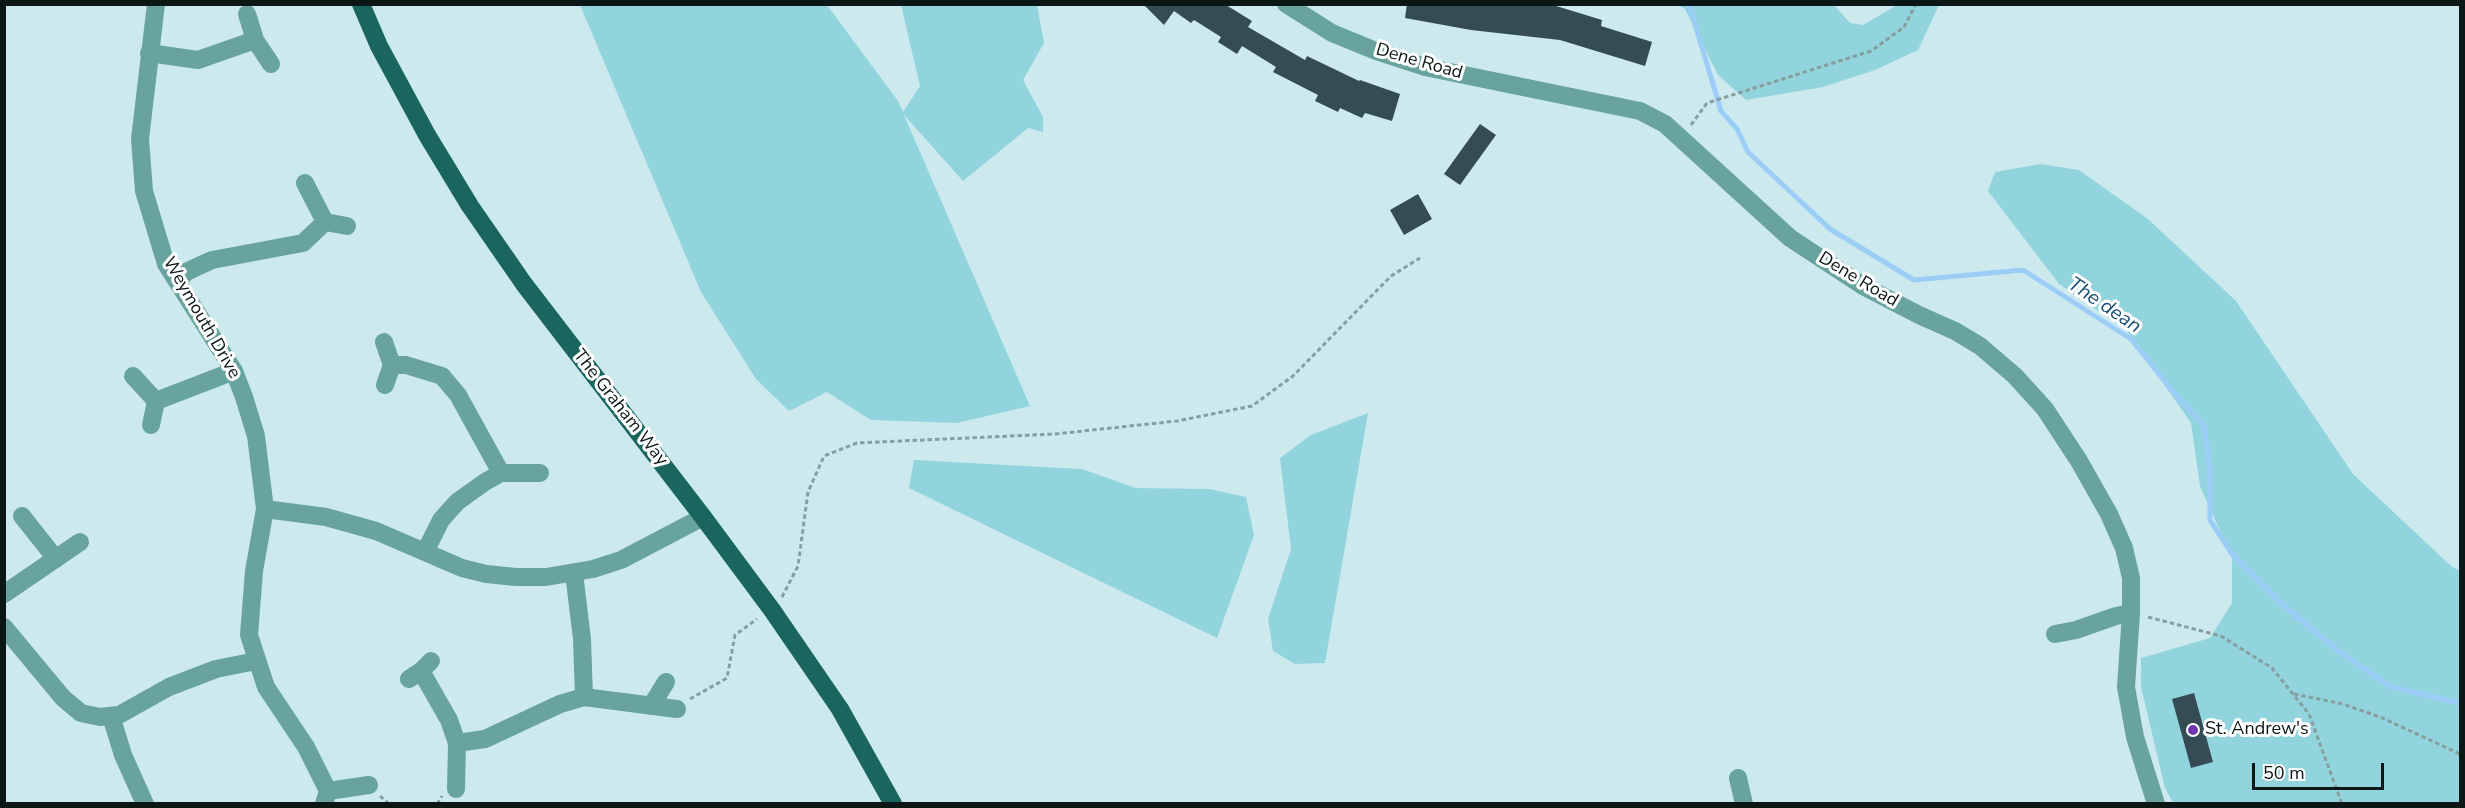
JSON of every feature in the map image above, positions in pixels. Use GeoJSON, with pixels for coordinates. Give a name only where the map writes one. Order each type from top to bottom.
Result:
{"type":"FeatureCollection","features":[{"type":"Feature","properties":{"kind":"main road","name":"The Graham Way"},"geometry":{"type":"LineString","coordinates":[[361,4],[379,46],[427,135],[470,206],[524,284],[772,610],[840,709],[893,804]]}},
{"type":"Feature","properties":{"kind":"street","name":"Weymouth Drive"},"geometry":{"type":"LineString","coordinates":[[156,4],[140,139],[144,191],[166,264],[234,371],[256,436],[265,509],[254,571],[249,635],[256,661],[266,687],[306,747],[326,797],[369,784]]}},
{"type":"Feature","properties":{"kind":"street","name":"Dene Road"},"geometry":{"type":"LineString","coordinates":[[1286,4],[1332,33],[1425,67],[1640,111],[1665,124],[1790,238],[1863,286],[1955,331],[1980,346],[2015,375],[2045,409],[2079,460],[2124,548],[2131,578],[2126,687],[2135,737],[2156,804]]}},
{"type":"Feature","properties":{"kind":"street"},"geometry":{"type":"LineString","coordinates":[[247,14],[255,40],[271,64]]}},
{"type":"Feature","properties":{"kind":"street"},"geometry":{"type":"LineString","coordinates":[[149,53],[198,60],[255,40]]}},
{"type":"Feature","properties":{"kind":"street"},"geometry":{"type":"LineString","coordinates":[[305,183],[326,222]]}},
{"type":"Feature","properties":{"kind":"street"},"geometry":{"type":"LineString","coordinates":[[178,282],[186,272],[212,260],[303,243],[326,222]]}},
{"type":"Feature","properties":{"kind":"street"},"geometry":{"type":"LineString","coordinates":[[326,222],[347,225]]}},
{"type":"Feature","properties":{"kind":"street"},"geometry":{"type":"LineString","coordinates":[[384,342],[392,365],[385,385]]}},
{"type":"Feature","properties":{"kind":"street"},"geometry":{"type":"LineString","coordinates":[[392,365],[406,365],[442,376],[458,395],[501,473]]}},
{"type":"Feature","properties":{"kind":"street"},"geometry":{"type":"LineString","coordinates":[[156,401],[234,371]]}},
{"type":"Feature","properties":{"kind":"street"},"geometry":{"type":"LineString","coordinates":[[133,376],[156,401]]}},
{"type":"Feature","properties":{"kind":"street"},"geometry":{"type":"LineString","coordinates":[[151,425],[156,401]]}},
{"type":"Feature","properties":{"kind":"street"},"geometry":{"type":"LineString","coordinates":[[424,552],[441,520],[457,502],[501,473],[540,473]]}},
{"type":"Feature","properties":{"kind":"street"},"geometry":{"type":"LineString","coordinates":[[265,509],[326,517],[376,531],[462,568],[486,574],[546,577],[574,573],[621,560],[703,517]]}},
{"type":"Feature","properties":{"kind":"street"},"geometry":{"type":"LineString","coordinates":[[22,516],[56,559]]}},
{"type":"Feature","properties":{"kind":"street"},"geometry":{"type":"LineString","coordinates":[[4,594],[80,542]]}},
{"type":"Feature","properties":{"kind":"street"},"geometry":{"type":"LineString","coordinates":[[574,573],[582,639],[584,697]]}},
{"type":"Feature","properties":{"kind":"street"},"geometry":{"type":"LineString","coordinates":[[2055,633],[2076,630],[2131,613]]}},
{"type":"Feature","properties":{"kind":"street"},"geometry":{"type":"LineString","coordinates":[[4,627],[63,698],[81,712],[100,717],[119,715],[169,687],[216,669],[256,661]]}},
{"type":"Feature","properties":{"kind":"street"},"geometry":{"type":"LineString","coordinates":[[420,670],[450,720],[457,743],[456,789]]}},
{"type":"Feature","properties":{"kind":"street"},"geometry":{"type":"LineString","coordinates":[[651,706],[666,682]]}},
{"type":"Feature","properties":{"kind":"street"},"geometry":{"type":"LineString","coordinates":[[457,743],[485,739],[560,704],[584,697],[677,709]]}},
{"type":"Feature","properties":{"kind":"street"},"geometry":{"type":"LineString","coordinates":[[111,716],[123,755],[145,804]]}},
{"type":"Feature","properties":{"kind":"street"},"geometry":{"type":"LineString","coordinates":[[1738,778],[1744,804]]}},
{"type":"Feature","properties":{"kind":"path"},"geometry":{"type":"LineString","coordinates":[[1696,119],[1707,103],[1871,51],[1904,27],[1916,4]]}},
{"type":"Feature","properties":{"kind":"path"},"geometry":{"type":"LineString","coordinates":[[785,595],[798,566],[808,492],[824,456],[857,443],[1055,434],[1177,422],[1252,406],[1293,375],[1391,276],[1420,258]]}},
{"type":"Feature","properties":{"kind":"path"},"geometry":{"type":"LineString","coordinates":[[677,709],[727,678],[735,634],[772,610]]}},
{"type":"Feature","properties":{"kind":"path"},"geometry":{"type":"LineString","coordinates":[[2131,613],[2221,636],[2272,668],[2309,714],[2342,804]]}},
{"type":"Feature","properties":{"kind":"path"},"geometry":{"type":"LineString","coordinates":[[2293,694],[2343,704],[2380,717],[2460,754]]}},
{"type":"Feature","properties":{"kind":"shaded area"},"geometry":{"type":"Polygon","coordinates":[[[580,5],[827,5],[898,101],[903,112],[920,86],[901,5],[1037,5],[1044,43],[1023,80],[1043,117],[1043,132],[1028,128],[963,181],[904,115],[1030,406],[957,423],[871,420],[827,392],[789,411],[756,379],[701,292],[580,5]]]}},
{"type":"Feature","properties":{"kind":"shaded area"},"geometry":{"type":"Polygon","coordinates":[[[1678,5],[1834,5],[1850,23],[1863,25],[1897,5],[1939,5],[1918,50],[1875,70],[1823,87],[1746,100],[1718,75],[1685,9],[1678,5]]]}},
{"type":"Feature","properties":{"kind":"shaded area"},"geometry":{"type":"Polygon","coordinates":[[[2040,164],[2079,170],[2148,219],[2236,301],[2353,474],[2451,566],[2460,571],[2460,803],[2173,803],[2165,788],[2141,687],[2141,658],[2210,638],[2232,603],[2232,558],[2200,486],[2191,423],[2126,330],[2059,284],[1988,191],[1995,172],[2040,164]]]}},
{"type":"Feature","properties":{"kind":"shaded area"},"geometry":{"type":"Polygon","coordinates":[[[1368,413],[1325,663],[1295,664],[1273,651],[1268,619],[1291,549],[1280,458],[1311,435],[1368,413]]]}},
{"type":"Feature","properties":{"kind":"shaded area"},"geometry":{"type":"Polygon","coordinates":[[[914,460],[1082,469],[1136,488],[1209,489],[1246,497],[1254,535],[1217,638],[909,488],[914,460]]]}},
{"type":"Feature","properties":{"kind":"building"},"geometry":{"type":"Polygon","coordinates":[[[1143,4],[1226,5],[1252,21],[1248,27],[1305,60],[1307,56],[1359,81],[1400,94],[1392,121],[1365,113],[1362,118],[1340,108],[1338,112],[1315,101],[1318,95],[1273,72],[1276,67],[1242,46],[1237,54],[1218,42],[1221,37],[1194,20],[1191,23],[1174,11],[1164,25],[1143,4]]]}},
{"type":"Feature","properties":{"kind":"building"},"geometry":{"type":"Polygon","coordinates":[[[1407,4],[1553,5],[1602,20],[1601,26],[1652,42],[1645,66],[1560,40],[1471,30],[1405,18],[1407,4]]]}},
{"type":"Feature","properties":{"kind":"building"},"geometry":{"type":"Polygon","coordinates":[[[1480,124],[1496,135],[1460,185],[1444,174],[1480,124]]]}},
{"type":"Feature","properties":{"kind":"building"},"geometry":{"type":"Polygon","coordinates":[[[1418,194],[1432,219],[1404,235],[1390,210],[1418,194]]]}},
{"type":"Feature","properties":{"kind":"building","name":"St. Andrew's"},"geometry":{"type":"Polygon","coordinates":[[[2194,693],[2213,762],[2191,768],[2172,699],[2194,693]]]}},
{"type":"Feature","properties":{"kind":"waterway","name":"The dean"},"geometry":{"type":"LineString","coordinates":[[1689,4],[1721,111],[1737,129],[1748,152],[1830,229],[1914,280],[2023,270],[2131,339],[2178,398],[2204,425],[2210,472],[2210,520],[2231,553],[2285,607],[2344,655],[2391,687],[2460,703]]}},
{"type":"Feature","properties":{"kind":"place","name":"St. Andrew's"},"geometry":{"type":"Point","coordinates":[2193,730]}}]}
